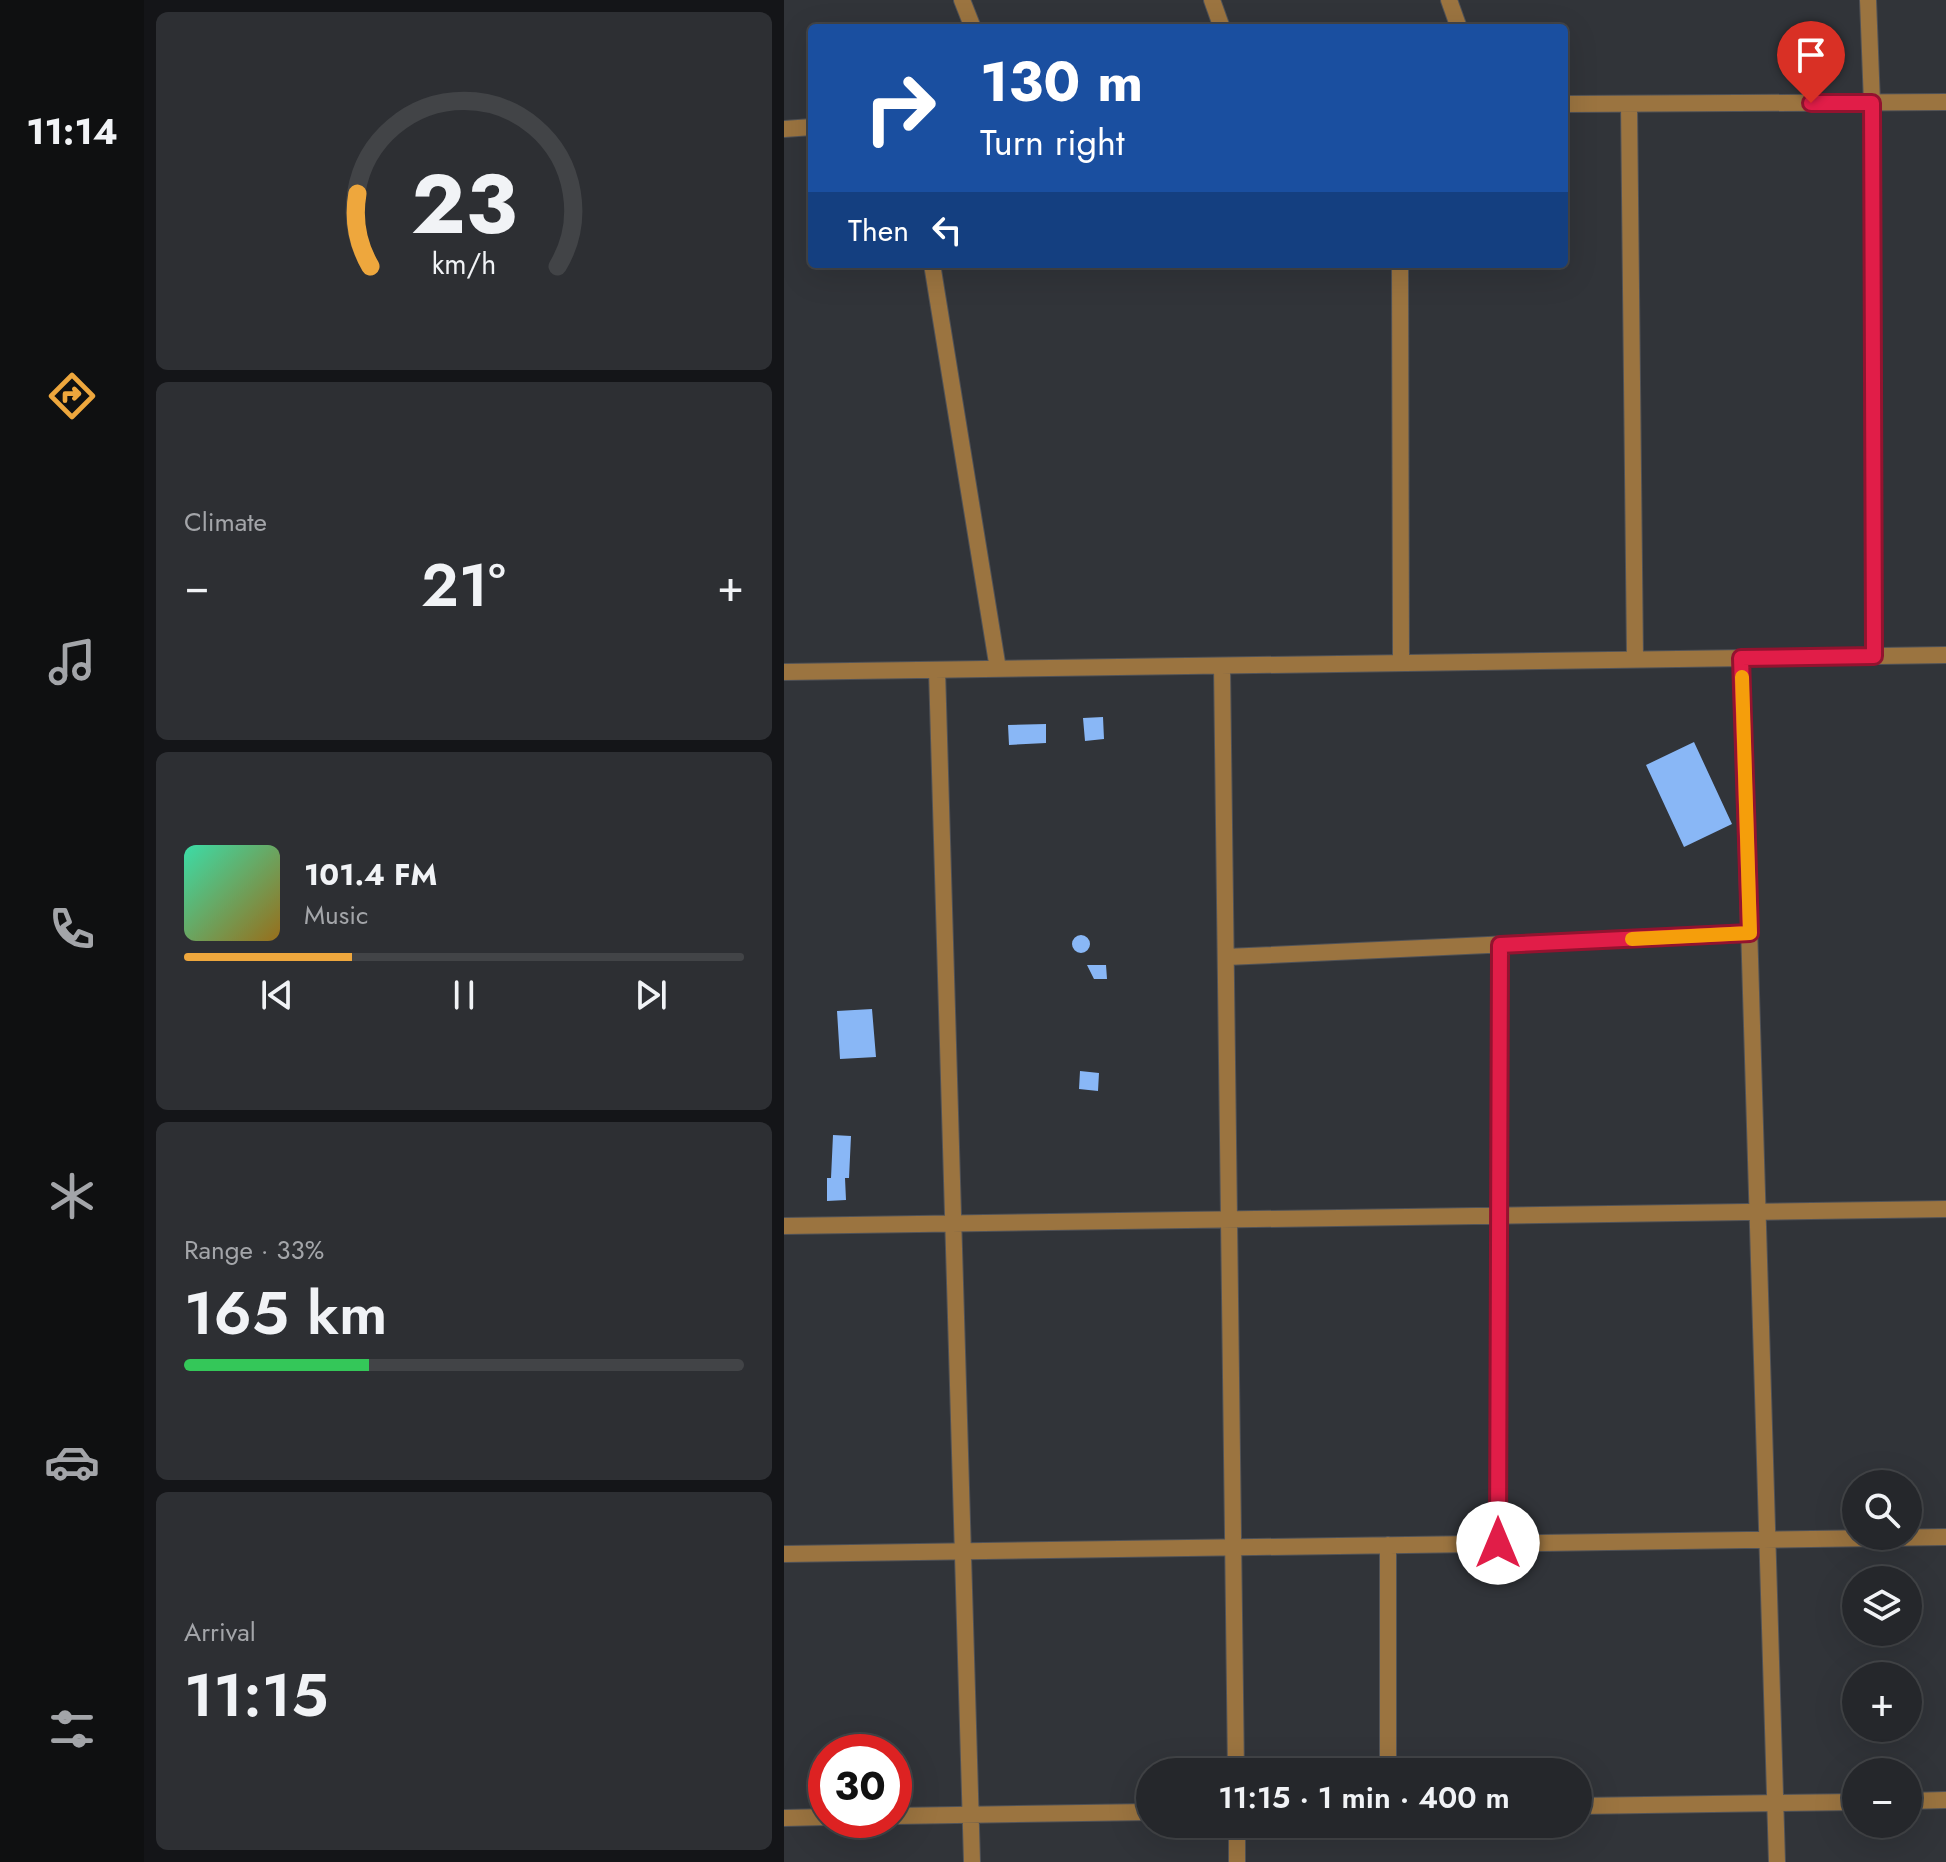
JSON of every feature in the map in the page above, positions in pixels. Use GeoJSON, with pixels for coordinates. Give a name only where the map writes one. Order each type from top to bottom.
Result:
{"type":"FeatureCollection","features":[{"type":"Feature","properties":{"kind":"street"},"geometry":{"type":"LineString","coordinates":[[962,0],[971,24]]}},
{"type":"Feature","properties":{"kind":"street"},"geometry":{"type":"LineString","coordinates":[[1212,0],[1221,24]]}},
{"type":"Feature","properties":{"kind":"street"},"geometry":{"type":"LineString","coordinates":[[1449,0],[1458,24]]}},
{"type":"Feature","properties":{"kind":"street"},"geometry":{"type":"LineString","coordinates":[[1868,0],[1872,103],[1874,656]]}},
{"type":"Feature","properties":{"kind":"street"},"geometry":{"type":"LineString","coordinates":[[1568,104],[1946,102]]}},
{"type":"Feature","properties":{"kind":"street"},"geometry":{"type":"LineString","coordinates":[[1629,104],[1635,659]]}},
{"type":"Feature","properties":{"kind":"street"},"geometry":{"type":"LineString","coordinates":[[784,129],[808,127]]}},
{"type":"Feature","properties":{"kind":"street"},"geometry":{"type":"LineString","coordinates":[[933,268],[998,669]]}},
{"type":"Feature","properties":{"kind":"street"},"geometry":{"type":"LineString","coordinates":[[1400,268],[1401,663]]}},
{"type":"Feature","properties":{"kind":"street"},"geometry":{"type":"LineString","coordinates":[[784,672],[1946,655]]}},
{"type":"Feature","properties":{"kind":"street"},"geometry":{"type":"LineString","coordinates":[[1741,658],[1777,1862]]}},
{"type":"Feature","properties":{"kind":"street"},"geometry":{"type":"LineString","coordinates":[[1222,666],[1236,1758]]}},
{"type":"Feature","properties":{"kind":"street"},"geometry":{"type":"LineString","coordinates":[[937,670],[972,1862]]}},
{"type":"Feature","properties":{"kind":"street"},"geometry":{"type":"LineString","coordinates":[[1226,957],[1750,933]]}},
{"type":"Feature","properties":{"kind":"street"},"geometry":{"type":"LineString","coordinates":[[1498,1543],[1500,945]]}},
{"type":"Feature","properties":{"kind":"street"},"geometry":{"type":"LineString","coordinates":[[784,1226],[1946,1209]]}},
{"type":"Feature","properties":{"kind":"street"},"geometry":{"type":"LineString","coordinates":[[784,1554],[1946,1537]]}},
{"type":"Feature","properties":{"kind":"street"},"geometry":{"type":"LineString","coordinates":[[1388,1545],[1388,1758]]}},
{"type":"Feature","properties":{"kind":"street"},"geometry":{"type":"LineString","coordinates":[[1922,1801],[1946,1800]]}},
{"type":"Feature","properties":{"kind":"street"},"geometry":{"type":"LineString","coordinates":[[1592,1806],[1842,1802]]}},
{"type":"Feature","properties":{"kind":"street"},"geometry":{"type":"LineString","coordinates":[[912,1816],[1136,1812]]}},
{"type":"Feature","properties":{"kind":"street"},"geometry":{"type":"LineString","coordinates":[[784,1818],[808,1817]]}},
{"type":"Feature","properties":{"kind":"street"},"geometry":{"type":"LineString","coordinates":[[1237,1838],[1237,1862]]}},
{"type":"Feature","properties":{"kind":"building"},"geometry":{"type":"Polygon","coordinates":[[[1103,717],[1104,739],[1085,741],[1083,718],[1103,717]]]}},
{"type":"Feature","properties":{"kind":"building"},"geometry":{"type":"Polygon","coordinates":[[[1046,724],[1046,743],[1009,745],[1008,725],[1046,724]]]}},
{"type":"Feature","properties":{"kind":"building"},"geometry":{"type":"Polygon","coordinates":[[[1694,742],[1732,824],[1684,847],[1646,765],[1694,742]]]}},
{"type":"Feature","properties":{"kind":"building"},"geometry":{"type":"Polygon","coordinates":[[[1081,935],[1090,944],[1081,953],[1072,944],[1081,935]]]}},
{"type":"Feature","properties":{"kind":"building"},"geometry":{"type":"Polygon","coordinates":[[[1087,965],[1106,965],[1107,979],[1094,979],[1087,965]]]}},
{"type":"Feature","properties":{"kind":"building"},"geometry":{"type":"Polygon","coordinates":[[[872,1009],[876,1057],[840,1059],[837,1011],[872,1009]]]}},
{"type":"Feature","properties":{"kind":"building"},"geometry":{"type":"Polygon","coordinates":[[[1080,1071],[1099,1073],[1098,1091],[1079,1089],[1080,1071]]]}},
{"type":"Feature","properties":{"kind":"building"},"geometry":{"type":"Polygon","coordinates":[[[833,1135],[851,1136],[849,1178],[845,1178],[846,1200],[827,1201],[833,1135]]]}},
{"type":"Feature","properties":{"kind":"slow traffic"},"geometry":{"type":"LineString","coordinates":[[1632,939],[1750,933],[1742,677]]}},
{"type":"Feature","properties":{"kind":"route"},"geometry":{"type":"LineString","coordinates":[[1498,1543],[1500,945],[1750,933],[1741,658],[1874,656],[1872,103],[1811,103]]}}]}
